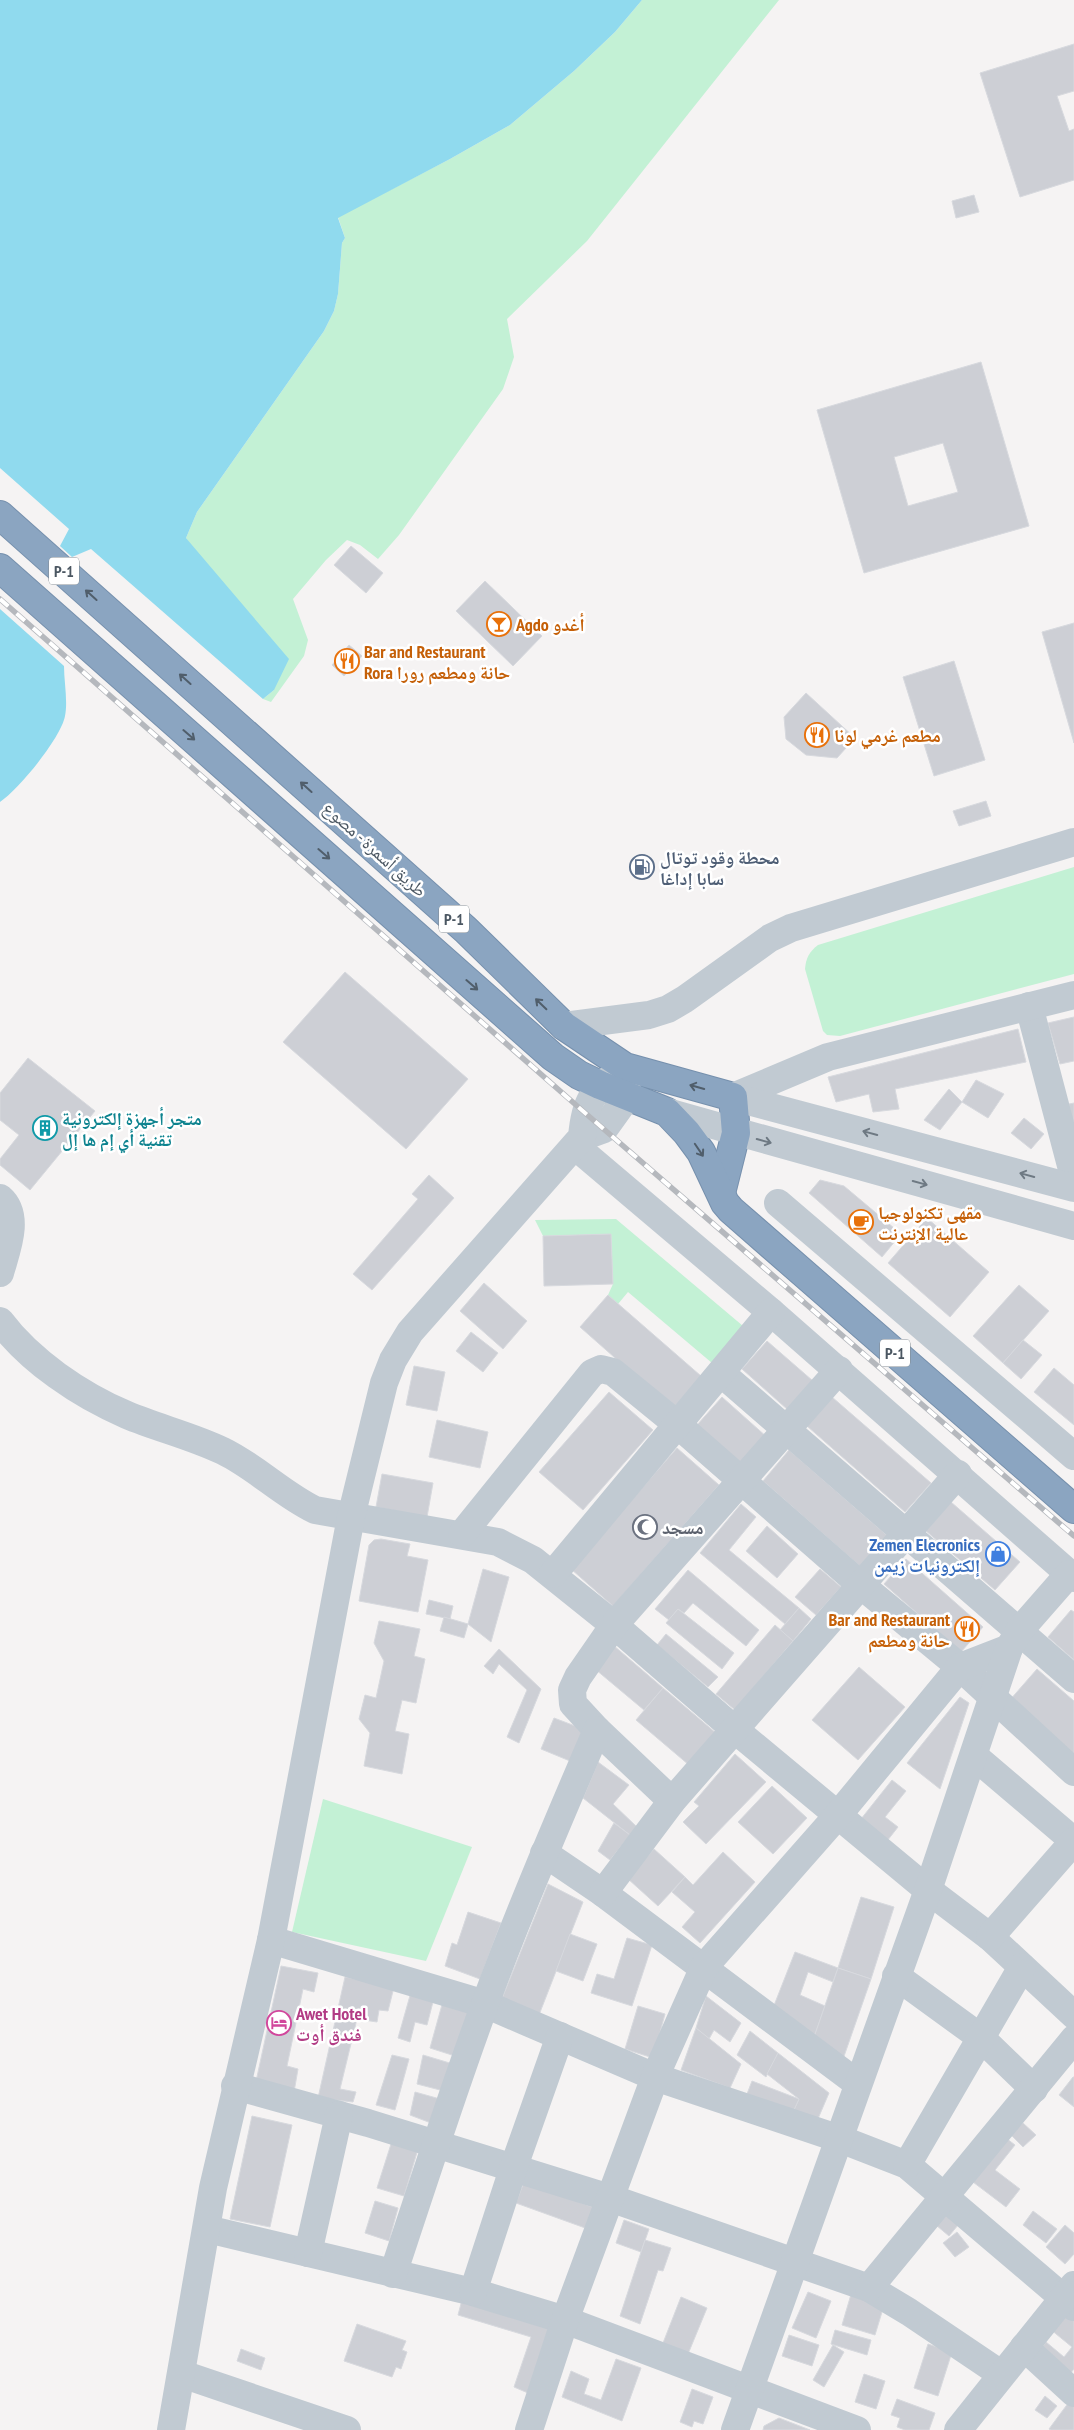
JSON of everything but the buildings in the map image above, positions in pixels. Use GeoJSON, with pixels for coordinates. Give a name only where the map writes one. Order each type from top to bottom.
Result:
{"type":"FeatureCollection","features":[{"type":"Feature","properties":{"kind":"highway","name":"طريق أسمرة - مصوع"},"geometry":{"type":"LineString","coordinates":[[0,515],[466,930],[564,1026],[626,1067],[733,1097]]}},
{"type":"Feature","properties":{"kind":"highway","name":"P-1"},"geometry":{"type":"LineString","coordinates":[[0,568],[553,1057],[579,1075],[666,1112],[686,1132],[701,1152],[731,1210],[1074,1508]]}},
{"type":"Feature","properties":{"kind":"highway"},"geometry":{"type":"LineString","coordinates":[[441,958],[466,930]]}},
{"type":"Feature","properties":{"kind":"highway"},"geometry":{"type":"LineString","coordinates":[[721,1193],[736,1133],[733,1097]]}},
{"type":"Feature","properties":{"kind":"street"},"geometry":{"type":"LineString","coordinates":[[564,1026],[649,1015],[668,1009],[685,999],[770,938],[790,928],[1074,842]]}},
{"type":"Feature","properties":{"kind":"street"},"geometry":{"type":"LineString","coordinates":[[733,1097],[828,1057],[1074,995]]}},
{"type":"Feature","properties":{"kind":"street"},"geometry":{"type":"LineString","coordinates":[[1029,1006],[1074,1177]]}},
{"type":"Feature","properties":{"kind":"street"},"geometry":{"type":"LineString","coordinates":[[578,1142],[584,1112],[600,1085],[626,1067]]}},
{"type":"Feature","properties":{"kind":"street"},"geometry":{"type":"LineString","coordinates":[[171,2430],[213,2188],[270,1940],[351,1517],[384,1383],[393,1360],[410,1332],[578,1142],[604,1129],[627,1097],[626,1067]]}},
{"type":"Feature","properties":{"kind":"street"},"geometry":{"type":"LineString","coordinates":[[733,1097],[1074,1188]]}},
{"type":"Feature","properties":{"kind":"street"},"geometry":{"type":"LineString","coordinates":[[666,1112],[1074,1226]]}},
{"type":"Feature","properties":{"kind":"street"},"geometry":{"type":"LineString","coordinates":[[529,2430],[565,2320],[655,2077],[704,1967],[838,1815],[960,1667],[1014,1639],[1071,1576],[958,1474],[578,1142]]}},
{"type":"Feature","properties":{"kind":"street"},"geometry":{"type":"LineString","coordinates":[[0,1198],[5,1203],[11,1219],[0,1273]]}},
{"type":"Feature","properties":{"kind":"street"},"geometry":{"type":"LineString","coordinates":[[778,1203],[1074,1456]]}},
{"type":"Feature","properties":{"kind":"street"},"geometry":{"type":"LineString","coordinates":[[553,1574],[771,1312]]}},
{"type":"Feature","properties":{"kind":"street"},"geometry":{"type":"LineString","coordinates":[[0,1321],[14,1339],[57,1375],[125,1414],[221,1450],[297,1501],[315,1510],[462,1534],[498,1542],[517,1550],[553,1574],[734,1729],[928,1890],[990,1937],[1074,2015]]}},
{"type":"Feature","properties":{"kind":"street"},"geometry":{"type":"LineString","coordinates":[[462,1534],[592,1373],[601,1369],[613,1372],[678,1425],[862,1586],[960,1667],[1074,1772]]}},
{"type":"Feature","properties":{"kind":"street"},"geometry":{"type":"LineString","coordinates":[[672,1801],[597,1730],[573,1704],[572,1690],[578,1677],[614,1625],[839,1370]]}},
{"type":"Feature","properties":{"kind":"street"},"geometry":{"type":"LineString","coordinates":[[721,1373],[907,1534],[1014,1639],[1074,1679]]}},
{"type":"Feature","properties":{"kind":"street"},"geometry":{"type":"LineString","coordinates":[[603,1892],[672,1801],[958,1474]]}},
{"type":"Feature","properties":{"kind":"street"},"geometry":{"type":"LineString","coordinates":[[735,2430],[840,2139],[857,2083],[928,1890],[1014,1639]]}},
{"type":"Feature","properties":{"kind":"street"},"geometry":{"type":"LineString","coordinates":[[394,2274],[435,2144],[485,2004],[544,1853],[597,1730]]}},
{"type":"Feature","properties":{"kind":"street"},"geometry":{"type":"LineString","coordinates":[[974,1756],[1074,1841],[990,1937]]}},
{"type":"Feature","properties":{"kind":"street"},"geometry":{"type":"LineString","coordinates":[[544,1853],[603,1892],[857,2083]]}},
{"type":"Feature","properties":{"kind":"street"},"geometry":{"type":"LineString","coordinates":[[270,1940],[485,2004],[655,2077],[840,2139],[907,2165],[943,2196],[1070,2296],[1001,2374],[958,2430]]}},
{"type":"Feature","properties":{"kind":"street"},"geometry":{"type":"LineString","coordinates":[[907,2165],[980,2036],[1022,1967]]}},
{"type":"Feature","properties":{"kind":"street"},"geometry":{"type":"LineString","coordinates":[[896,1976],[980,2036],[1034,2089]]}},
{"type":"Feature","properties":{"kind":"street"},"geometry":{"type":"LineString","coordinates":[[473,2292],[513,2169],[560,2036]]}},
{"type":"Feature","properties":{"kind":"street"},"geometry":{"type":"LineString","coordinates":[[869,2288],[943,2196],[1074,2040]]}},
{"type":"Feature","properties":{"kind":"street"},"geometry":{"type":"LineString","coordinates":[[235,2086],[338,2115],[610,2198],[869,2288],[909,2312],[1001,2374]]}},
{"type":"Feature","properties":{"kind":"street"},"geometry":{"type":"LineString","coordinates":[[308,2253],[338,2115]]}},
{"type":"Feature","properties":{"kind":"street"},"geometry":{"type":"LineString","coordinates":[[207,2229],[473,2292],[565,2320],[857,2430]]}},
{"type":"Feature","properties":{"kind":"street"},"geometry":{"type":"LineString","coordinates":[[1024,2347],[1074,2392]]}},
{"type":"Feature","properties":{"kind":"street"},"geometry":{"type":"LineString","coordinates":[[182,2374],[347,2430]]}},
{"type":"Feature","properties":{"kind":"green space"},"geometry":{"type":"Polygon","coordinates":[[[642,0],[779,0],[587,241],[507,319],[514,357],[503,389],[399,535],[378,559],[360,545],[347,540],[326,560],[293,599],[308,640],[304,656],[271,702],[263,699],[274,690],[186,538],[197,512],[324,331],[334,311],[338,294],[342,243],[345,238],[338,217],[450,159],[510,125],[574,71],[615,32],[642,0]]]}},
{"type":"Feature","properties":{"kind":"green space"},"geometry":{"type":"Polygon","coordinates":[[[1074,867],[1074,974],[840,1036],[827,1035],[823,1031],[805,969],[808,956],[818,945],[1074,867]]]}},
{"type":"Feature","properties":{"kind":"green space"},"geometry":{"type":"Polygon","coordinates":[[[616,1219],[743,1326],[712,1363],[628,1292],[618,1304],[608,1295],[613,1284],[611,1234],[543,1236],[535,1220],[616,1219]]]}},
{"type":"Feature","properties":{"kind":"green space"},"geometry":{"type":"Polygon","coordinates":[[[323,1799],[472,1847],[426,1961],[292,1932],[323,1799]]]}},
{"type":"Feature","properties":{"kind":"water"},"geometry":{"type":"Polygon","coordinates":[[[0,0],[642,0],[615,32],[574,71],[510,125],[338,218],[345,238],[342,243],[338,294],[334,311],[324,331],[197,512],[186,538],[289,659],[274,690],[263,699],[91,549],[72,557],[60,546],[69,529],[0,468],[0,0]]]}},
{"type":"Feature","properties":{"kind":"water"},"geometry":{"type":"Polygon","coordinates":[[[0,609],[64,666],[66,704],[62,725],[48,749],[28,775],[0,802],[0,609]]]}},
{"type":"Feature","properties":{"kind":"railway"},"geometry":{"type":"LineString","coordinates":[[0,599],[584,1112],[1074,1536]]}},
{"type":"Feature","properties":{"kind":"place","name":"Agdo أغدو"},"geometry":{"type":"Point","coordinates":[499,624]}},
{"type":"Feature","properties":{"kind":"place","name":"Bar and Restaurant Rora حانة ومطعم رورا"},"geometry":{"type":"Point","coordinates":[347,661]}},
{"type":"Feature","properties":{"kind":"place","name":"مطعم غرمي لونا"},"geometry":{"type":"Point","coordinates":[817,735]}},
{"type":"Feature","properties":{"kind":"place","name":"محطة وقود توتال سابا إداغا"},"geometry":{"type":"Point","coordinates":[642,867]}},
{"type":"Feature","properties":{"kind":"place","name":"متجر أجهزة إلكترونية تقنية أي إم ها إل"},"geometry":{"type":"Point","coordinates":[45,1128]}},
{"type":"Feature","properties":{"kind":"place","name":"مقهى تكنولوجيا عالية الإنترنت"},"geometry":{"type":"Point","coordinates":[861,1222]}},
{"type":"Feature","properties":{"kind":"place","name":"مسجد"},"geometry":{"type":"Point","coordinates":[645,1527]}},
{"type":"Feature","properties":{"kind":"place","name":"Zemen Elecronics إلكترونيات زيمن"},"geometry":{"type":"Point","coordinates":[998,1554]}},
{"type":"Feature","properties":{"kind":"place","name":"Bar and Restaurant حانة ومطعم"},"geometry":{"type":"Point","coordinates":[967,1629]}},
{"type":"Feature","properties":{"kind":"place","name":"Awet Hotel فندق أوت"},"geometry":{"type":"Point","coordinates":[279,2023]}}]}
